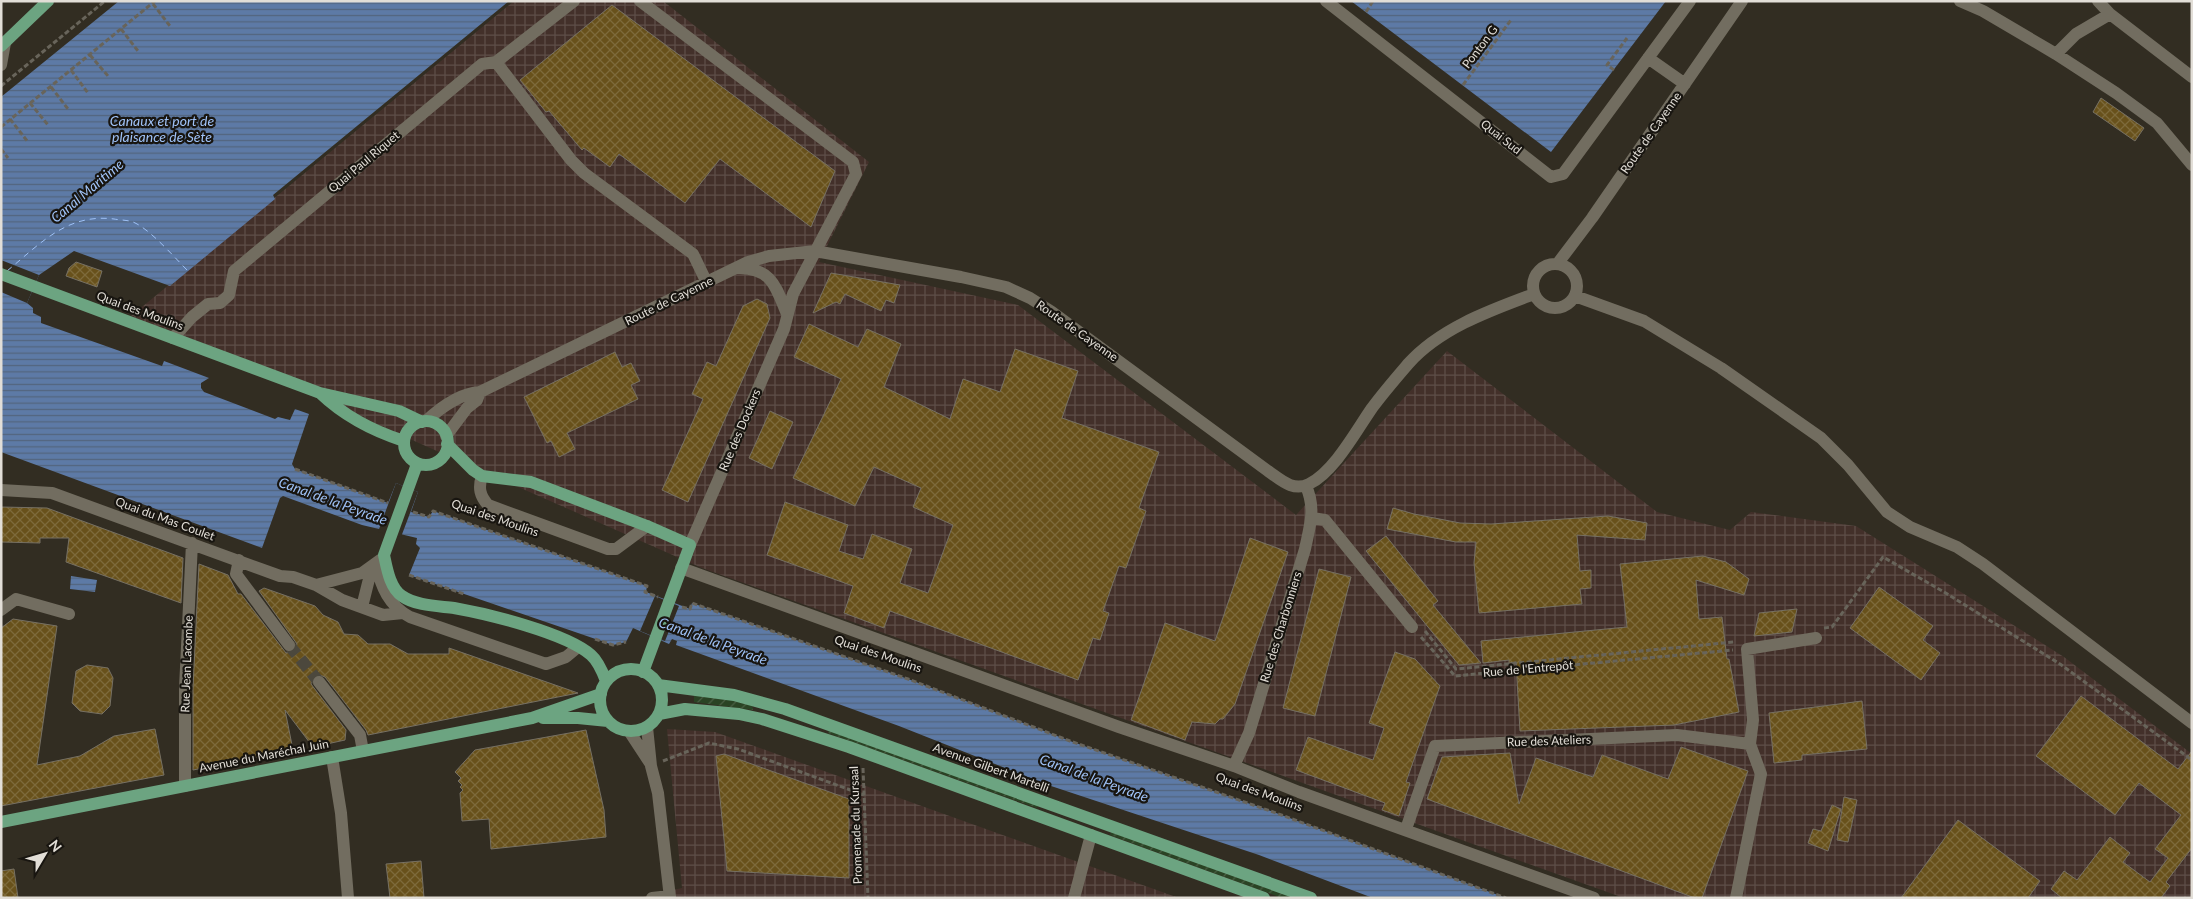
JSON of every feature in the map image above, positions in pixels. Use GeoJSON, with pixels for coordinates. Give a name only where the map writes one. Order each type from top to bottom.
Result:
{"type":"FeatureCollection","features":[{"type":"Feature","properties":{"kind":"main road"},"geometry":{"type":"LineString","coordinates":[[3,45],[48,1]]}},
{"type":"Feature","properties":{"kind":"main road","name":"Quai des Moulins"},"geometry":{"type":"LineString","coordinates":[[1,274],[320,393]]}},
{"type":"Feature","properties":{"kind":"main road"},"geometry":{"type":"LineString","coordinates":[[320,393],[398,410],[438,426],[447,440],[473,470],[482,476],[531,482],[647,526],[690,545],[668,595],[643,672]]}},
{"type":"Feature","properties":{"kind":"main road"},"geometry":{"type":"LineString","coordinates":[[320,393],[336,408],[386,435],[404,441]]}},
{"type":"Feature","properties":{"kind":"main road"},"geometry":{"type":"LineString","coordinates":[[424,422],[408,431],[404,441],[407,455],[418,464],[437,462],[446,451],[447,440]]}},
{"type":"Feature","properties":{"kind":"main road"},"geometry":{"type":"LineString","coordinates":[[418,464],[390,542],[378,562],[403,597],[416,602],[483,613],[562,639],[592,655],[606,681]]}},
{"type":"Feature","properties":{"kind":"main road"},"geometry":{"type":"LineString","coordinates":[[635,670],[643,672],[652,677],[658,685],[662,704],[659,714],[647,727],[629,731],[614,726],[603,713],[601,694],[606,681],[619,672],[635,670]]}},
{"type":"Feature","properties":{"kind":"main road","name":"Avenue Gilbert Martelli"},"geometry":{"type":"LineString","coordinates":[[658,685],[734,695],[785,709],[1311,898]]}},
{"type":"Feature","properties":{"kind":"main road"},"geometry":{"type":"LineString","coordinates":[[532,718],[601,694]]}},
{"type":"Feature","properties":{"kind":"main road"},"geometry":{"type":"LineString","coordinates":[[659,714],[670,710],[685,709],[739,714],[762,719],[862,752],[1264,898]]}},
{"type":"Feature","properties":{"kind":"main road"},"geometry":{"type":"LineString","coordinates":[[532,718],[578,718],[608,721]]}},
{"type":"Feature","properties":{"kind":"main road","name":"Avenue du Maréchal Juin"},"geometry":{"type":"LineString","coordinates":[[1,822],[532,718]]}},
{"type":"Feature","properties":{"kind":"street","name":"Quai Paul Riquet"},"geometry":{"type":"LineString","coordinates":[[173,338],[208,304],[220,303],[229,295],[234,271],[482,64],[496,62],[574,1]]}},
{"type":"Feature","properties":{"kind":"street","name":"Rue des Dockers"},"geometry":{"type":"LineString","coordinates":[[640,1],[853,162],[856,174],[793,294],[784,329],[690,545]]}},
{"type":"Feature","properties":{"kind":"street","name":"Quai Sud"},"geometry":{"type":"LineString","coordinates":[[1326,1],[1551,177],[1563,174],[1648,58]]}},
{"type":"Feature","properties":{"kind":"street"},"geometry":{"type":"LineString","coordinates":[[1685,84],[1648,58],[1690,1]]}},
{"type":"Feature","properties":{"kind":"street","name":"Route de Cayenne"},"geometry":{"type":"LineString","coordinates":[[1534,294],[1532,285],[1540,268],[1558,263],[1742,1]]}},
{"type":"Feature","properties":{"kind":"street"},"geometry":{"type":"LineString","coordinates":[[1960,1],[1983,11],[2056,54],[2157,123],[2192,165]]}},
{"type":"Feature","properties":{"kind":"street"},"geometry":{"type":"LineString","coordinates":[[2098,1],[2110,14],[2192,77]]}},
{"type":"Feature","properties":{"kind":"street"},"geometry":{"type":"LineString","coordinates":[[2056,54],[2076,34],[2110,14]]}},
{"type":"Feature","properties":{"kind":"street"},"geometry":{"type":"LineString","coordinates":[[1,65],[3,45]]}},
{"type":"Feature","properties":{"kind":"street"},"geometry":{"type":"LineString","coordinates":[[496,62],[571,160],[584,172],[694,254],[707,283]]}},
{"type":"Feature","properties":{"kind":"street","name":"Route de Cayenne"},"geometry":{"type":"LineString","coordinates":[[424,422],[438,410],[472,392],[480,392],[737,268],[769,256],[815,251],[961,277],[1006,287],[1030,298],[1052,312],[1268,471],[1291,486],[1306,486]]}},
{"type":"Feature","properties":{"kind":"street"},"geometry":{"type":"LineString","coordinates":[[1306,486],[1318,478],[1334,462],[1374,405],[1417,355],[1445,334],[1497,308],[1534,294],[1538,301],[1554,308],[1563,307],[1570,303],[1576,296],[1578,288],[1577,279],[1566,266],[1558,263]]}},
{"type":"Feature","properties":{"kind":"street"},"geometry":{"type":"LineString","coordinates":[[737,268],[760,270],[768,275],[774,283],[787,314]]}},
{"type":"Feature","properties":{"kind":"street"},"geometry":{"type":"LineString","coordinates":[[1576,296],[1644,321],[1721,368],[1821,438],[1848,465],[1887,512],[1910,527],[1957,547],[1983,564],[2192,723]]}},
{"type":"Feature","properties":{"kind":"street","name":"Route de Cayenne"},"geometry":{"type":"LineString","coordinates":[[447,440],[467,408],[477,400],[480,392]]}},
{"type":"Feature","properties":{"kind":"street","name":"Quai des Moulins"},"geometry":{"type":"LineString","coordinates":[[482,476],[480,484],[482,498],[488,505],[608,549],[616,549],[647,526]]}},
{"type":"Feature","properties":{"kind":"street","name":"Rue des Charbonniers"},"geometry":{"type":"LineString","coordinates":[[1234,766],[1249,733],[1305,549],[1312,518],[1312,500],[1306,486]]}},
{"type":"Feature","properties":{"kind":"street","name":"Quai du Mas Coulet"},"geometry":{"type":"LineString","coordinates":[[1,490],[52,494],[280,576],[293,577],[316,585],[342,600],[383,615],[403,613]]}},
{"type":"Feature","properties":{"kind":"street"},"geometry":{"type":"LineString","coordinates":[[1312,518],[1325,520],[1412,627]]}},
{"type":"Feature","properties":{"kind":"street","name":"Rue Jean Lacombe"},"geometry":{"type":"LineString","coordinates":[[185,786],[185,688],[192,543]]}},
{"type":"Feature","properties":{"kind":"street"},"geometry":{"type":"LineString","coordinates":[[239,560],[236,574],[289,645]]}},
{"type":"Feature","properties":{"kind":"street"},"geometry":{"type":"LineString","coordinates":[[316,585],[362,573],[378,562]]}},
{"type":"Feature","properties":{"kind":"street"},"geometry":{"type":"LineString","coordinates":[[362,607],[378,562]]}},
{"type":"Feature","properties":{"kind":"street","name":"Quai du Mas Coulet"},"geometry":{"type":"LineString","coordinates":[[378,562],[380,580],[388,599],[403,613],[546,664],[566,657],[578,647]]}},
{"type":"Feature","properties":{"kind":"street","name":"Quai des Moulins"},"geometry":{"type":"LineString","coordinates":[[681,568],[1119,727],[1234,766],[1299,792],[1594,898]]}},
{"type":"Feature","properties":{"kind":"street"},"geometry":{"type":"LineString","coordinates":[[1,610],[16,599],[70,614]]}},
{"type":"Feature","properties":{"kind":"street"},"geometry":{"type":"LineString","coordinates":[[1736,898],[1761,774],[1750,744],[1753,720],[1747,649],[1816,638]]}},
{"type":"Feature","properties":{"kind":"street"},"geometry":{"type":"LineString","coordinates":[[319,682],[360,735],[363,751]]}},
{"type":"Feature","properties":{"kind":"street"},"geometry":{"type":"LineString","coordinates":[[647,727],[651,766],[658,793],[670,897],[652,898]]}},
{"type":"Feature","properties":{"kind":"street"},"geometry":{"type":"LineString","coordinates":[[629,731],[651,766]]}},
{"type":"Feature","properties":{"kind":"street","name":"Rue des Ateliers"},"geometry":{"type":"LineString","coordinates":[[1406,829],[1435,746],[1677,735],[1750,744]]}},
{"type":"Feature","properties":{"kind":"street"},"geometry":{"type":"LineString","coordinates":[[332,757],[341,813],[348,898]]}},
{"type":"Feature","properties":{"kind":"street"},"geometry":{"type":"LineString","coordinates":[[1074,898],[1091,835]]}},
{"type":"Feature","properties":{"kind":"path"},"geometry":{"type":"LineString","coordinates":[[1,86],[105,1]]}},
{"type":"Feature","properties":{"kind":"path"},"geometry":{"type":"LineString","coordinates":[[1366,12],[1373,1]]}},
{"type":"Feature","properties":{"kind":"path"},"geometry":{"type":"LineString","coordinates":[[1,127],[154,2],[170,26]]}},
{"type":"Feature","properties":{"kind":"path","name":"Ponton G"},"geometry":{"type":"LineString","coordinates":[[1463,85],[1512,20]]}},
{"type":"Feature","properties":{"kind":"path"},"geometry":{"type":"LineString","coordinates":[[121,29],[138,51]]}},
{"type":"Feature","properties":{"kind":"path"},"geometry":{"type":"LineString","coordinates":[[1614,70],[1607,65],[1627,38]]}},
{"type":"Feature","properties":{"kind":"path"},"geometry":{"type":"LineString","coordinates":[[90,54],[108,76]]}},
{"type":"Feature","properties":{"kind":"path"},"geometry":{"type":"LineString","coordinates":[[71,70],[88,93]]}},
{"type":"Feature","properties":{"kind":"path"},"geometry":{"type":"LineString","coordinates":[[51,87],[68,109]]}},
{"type":"Feature","properties":{"kind":"path"},"geometry":{"type":"LineString","coordinates":[[30,104],[48,125]]}},
{"type":"Feature","properties":{"kind":"path"},"geometry":{"type":"LineString","coordinates":[[10,119],[28,142]]}},
{"type":"Feature","properties":{"kind":"path"},"geometry":{"type":"LineString","coordinates":[[1,149],[8,158]]}},
{"type":"Feature","properties":{"kind":"path"},"geometry":{"type":"LineString","coordinates":[[295,469],[388,504],[391,497]]}},
{"type":"Feature","properties":{"kind":"path","name":"Quai des Moulins"},"geometry":{"type":"LineString","coordinates":[[413,505],[411,511],[429,517],[433,511],[647,586],[646,592],[668,595]]}},
{"type":"Feature","properties":{"kind":"path","name":"Quai des Moulins"},"geometry":{"type":"LineString","coordinates":[[679,606],[690,609],[692,603],[908,679],[1070,741],[1276,812],[1506,898]]}},
{"type":"Feature","properties":{"kind":"path","name":"Rue de l'Entrepôt"},"geometry":{"type":"LineString","coordinates":[[1412,627],[1455,676],[1747,649]]}},
{"type":"Feature","properties":{"kind":"path"},"geometry":{"type":"LineString","coordinates":[[651,766],[709,743],[738,749],[864,795]]}},
{"type":"Feature","properties":{"kind":"path","name":"Promenade du Kursaal"},"geometry":{"type":"LineString","coordinates":[[862,752],[868,898]]}},
{"type":"Feature","properties":{"kind":"shaded area"},"geometry":{"type":"Polygon","coordinates":[[[514,1],[663,1],[869,162],[819,262],[1018,305],[1296,515],[1447,351],[1657,512],[1730,530],[1751,512],[1856,526],[2064,657],[2192,754],[2192,898],[1624,898],[702,568],[131,316],[514,1]]]}},
{"type":"Feature","properties":{"kind":"shaded area"},"geometry":{"type":"Polygon","coordinates":[[[667,729],[715,732],[1179,898],[638,898],[682,888],[667,729]]]}},
{"type":"Feature","properties":{"kind":"green space"},"geometry":{"type":"Polygon","coordinates":[[[694,691],[752,705],[753,710],[694,702],[694,691]]]}},
{"type":"Feature","properties":{"kind":"green space"},"geometry":{"type":"Polygon","coordinates":[[[829,729],[1038,804],[1037,808],[828,733],[829,729]]]}},
{"type":"Feature","properties":{"kind":"green space"},"geometry":{"type":"Polygon","coordinates":[[[1112,830],[1300,898],[1282,898],[1110,835],[1112,830]]]}},
{"type":"Feature","properties":{"kind":"water","name":"Canaux et port de plaisance de Sète"},"geometry":{"type":"Polygon","coordinates":[[[119,1],[509,1],[273,195],[275,199],[170,286],[74,251],[39,275],[27,303],[33,308],[33,313],[41,317],[41,323],[162,366],[164,361],[209,378],[201,383],[201,388],[204,392],[275,419],[278,417],[290,420],[295,409],[309,414],[292,464],[295,469],[388,503],[396,483],[418,492],[411,512],[429,517],[433,511],[647,586],[646,592],[690,609],[692,603],[908,679],[1070,741],[1276,813],[1506,898],[1373,898],[1259,855],[1048,785],[899,726],[676,645],[677,641],[672,639],[669,644],[633,628],[626,642],[613,645],[409,575],[420,548],[416,544],[417,538],[362,525],[283,496],[280,498],[262,548],[1,452],[1,97],[119,1]]]}},
{"type":"Feature","properties":{"kind":"water"},"geometry":{"type":"Polygon","coordinates":[[[1351,1],[1666,1],[1551,152],[1351,1]]]}},
{"type":"Feature","properties":{"kind":"water"},"geometry":{"type":"Polygon","coordinates":[[[71,576],[97,580],[95,592],[70,589],[71,576]]]}},
{"type":"Feature","properties":{"kind":"pier"},"geometry":{"type":"Polygon","coordinates":[[[1,260],[39,275],[27,303],[1,292],[1,260]]]}},
{"type":"Feature","properties":{"kind":"pier"},"geometry":{"type":"Polygon","coordinates":[[[396,483],[418,492],[401,537],[378,532],[396,483]]]}},
{"type":"Feature","properties":{"kind":"pier"},"geometry":{"type":"Polygon","coordinates":[[[655,596],[679,606],[665,641],[640,631],[655,596]]]}},
{"type":"Feature","properties":{"kind":"building"},"geometry":{"type":"Polygon","coordinates":[[[612,5],[835,171],[811,227],[720,159],[685,203],[619,154],[610,167],[584,148],[582,150],[549,111],[546,112],[520,80],[612,5]]]}},
{"type":"Feature","properties":{"kind":"building"},"geometry":{"type":"Polygon","coordinates":[[[2101,98],[2144,128],[2135,141],[2093,112],[2101,98]]]}},
{"type":"Feature","properties":{"kind":"building"},"geometry":{"type":"Polygon","coordinates":[[[76,262],[102,271],[97,287],[66,276],[69,268],[76,262]]]}},
{"type":"Feature","properties":{"kind":"building"},"geometry":{"type":"Polygon","coordinates":[[[831,273],[900,285],[894,303],[886,300],[881,311],[845,294],[840,304],[836,302],[813,313],[831,273]]]}},
{"type":"Feature","properties":{"kind":"building"},"geometry":{"type":"Polygon","coordinates":[[[757,299],[767,304],[770,318],[688,502],[662,490],[703,399],[692,394],[707,362],[716,366],[743,306],[757,299]]]}},
{"type":"Feature","properties":{"kind":"building"},"geometry":{"type":"Polygon","coordinates":[[[809,324],[858,347],[867,329],[901,344],[884,387],[950,419],[963,379],[1000,392],[1015,349],[1078,371],[1062,418],[1159,452],[1139,508],[1146,511],[1126,568],[1119,566],[1103,611],[1109,613],[1100,640],[1093,638],[1078,680],[890,611],[884,628],[844,613],[853,586],[767,555],[785,502],[848,525],[839,551],[863,559],[872,534],[912,549],[900,583],[928,593],[953,525],[913,507],[921,488],[874,467],[855,506],[793,478],[841,379],[794,357],[809,324]]]}},
{"type":"Feature","properties":{"kind":"building"},"geometry":{"type":"Polygon","coordinates":[[[615,352],[622,367],[631,363],[640,381],[631,385],[638,399],[567,433],[575,449],[559,457],[551,441],[547,443],[524,397],[615,352]]]}},
{"type":"Feature","properties":{"kind":"building"},"geometry":{"type":"Polygon","coordinates":[[[770,411],[793,422],[772,469],[749,458],[770,411]]]}},
{"type":"Feature","properties":{"kind":"building"},"geometry":{"type":"Polygon","coordinates":[[[1,507],[47,508],[183,558],[181,603],[66,562],[69,538],[40,538],[40,543],[1,542],[1,507]]]}},
{"type":"Feature","properties":{"kind":"building"},"geometry":{"type":"Polygon","coordinates":[[[1393,508],[1460,523],[1491,524],[1608,516],[1647,523],[1645,540],[1577,535],[1580,571],[1591,570],[1591,588],[1580,589],[1582,604],[1479,613],[1474,563],[1476,542],[1456,542],[1387,529],[1393,508]]]}},
{"type":"Feature","properties":{"kind":"building"},"geometry":{"type":"Polygon","coordinates":[[[1386,536],[1438,601],[1433,605],[1481,663],[1459,665],[1366,551],[1386,536]]]}},
{"type":"Feature","properties":{"kind":"building"},"geometry":{"type":"Polygon","coordinates":[[[1250,538],[1288,552],[1235,704],[1223,719],[1220,719],[1215,724],[1192,722],[1185,740],[1131,720],[1165,623],[1215,641],[1250,538]]]}},
{"type":"Feature","properties":{"kind":"building"},"geometry":{"type":"Polygon","coordinates":[[[1703,556],[1726,562],[1749,579],[1744,595],[1696,580],[1699,619],[1722,617],[1727,659],[1729,659],[1739,712],[1674,725],[1520,731],[1516,662],[1509,663],[1509,660],[1483,663],[1481,641],[1627,627],[1620,564],[1703,556]]]}},
{"type":"Feature","properties":{"kind":"building"},"geometry":{"type":"Polygon","coordinates":[[[199,564],[228,575],[238,594],[241,594],[286,653],[294,651],[297,644],[259,591],[264,588],[315,606],[323,615],[338,622],[344,634],[358,635],[368,644],[390,644],[408,654],[449,654],[449,648],[578,693],[368,735],[325,677],[317,674],[312,678],[311,684],[346,730],[345,740],[313,747],[285,710],[293,750],[193,770],[193,688],[199,564]]]}},
{"type":"Feature","properties":{"kind":"building"},"geometry":{"type":"Polygon","coordinates":[[[1319,569],[1351,577],[1315,716],[1283,708],[1319,569]]]}},
{"type":"Feature","properties":{"kind":"building"},"geometry":{"type":"Polygon","coordinates":[[[1879,587],[1933,626],[1923,640],[1940,653],[1921,680],[1850,628],[1879,587]]]}},
{"type":"Feature","properties":{"kind":"building"},"geometry":{"type":"Polygon","coordinates":[[[1797,609],[1792,632],[1754,636],[1759,613],[1797,609]]]}},
{"type":"Feature","properties":{"kind":"building"},"geometry":{"type":"Polygon","coordinates":[[[13,619],[57,626],[37,765],[80,756],[114,736],[155,729],[164,775],[1,806],[1,628],[13,619]]]}},
{"type":"Feature","properties":{"kind":"building"},"geometry":{"type":"Polygon","coordinates":[[[1395,652],[1415,659],[1440,686],[1406,782],[1410,783],[1399,816],[1382,810],[1385,803],[1296,770],[1308,737],[1373,760],[1384,728],[1369,723],[1395,652]]]}},
{"type":"Feature","properties":{"kind":"building"},"geometry":{"type":"Polygon","coordinates":[[[87,665],[108,668],[113,678],[110,706],[102,714],[80,711],[72,703],[76,671],[87,665]]]}},
{"type":"Feature","properties":{"kind":"building"},"geometry":{"type":"Polygon","coordinates":[[[2081,696],[2178,769],[2192,751],[2192,848],[2166,882],[2170,886],[2161,898],[2062,898],[2051,889],[2064,871],[2077,880],[2110,837],[2130,853],[2123,862],[2150,882],[2168,858],[2155,849],[2181,815],[2139,783],[2115,815],[2036,756],[2081,696]]]}},
{"type":"Feature","properties":{"kind":"building"},"geometry":{"type":"Polygon","coordinates":[[[1862,701],[1867,749],[1802,755],[1802,760],[1774,763],[1769,713],[1862,701]]]}},
{"type":"Feature","properties":{"kind":"building"},"geometry":{"type":"Polygon","coordinates":[[[586,730],[604,810],[606,837],[491,849],[489,819],[462,821],[460,793],[463,790],[460,787],[462,785],[458,781],[461,778],[455,772],[475,750],[586,730]]]}},
{"type":"Feature","properties":{"kind":"building"},"geometry":{"type":"Polygon","coordinates":[[[1681,747],[1748,771],[1702,898],[1695,898],[1427,799],[1442,757],[1510,753],[1519,804],[1536,758],[1593,777],[1602,755],[1668,779],[1681,747]]]}},
{"type":"Feature","properties":{"kind":"building"},"geometry":{"type":"Polygon","coordinates":[[[724,754],[849,799],[849,878],[727,871],[716,756],[724,754]]]}},
{"type":"Feature","properties":{"kind":"building"},"geometry":{"type":"Polygon","coordinates":[[[1844,797],[1857,800],[1848,842],[1837,840],[1844,797]]]}},
{"type":"Feature","properties":{"kind":"building"},"geometry":{"type":"Polygon","coordinates":[[[1832,805],[1841,809],[1828,851],[1808,843],[1813,829],[1821,831],[1832,805]]]}},
{"type":"Feature","properties":{"kind":"building"},"geometry":{"type":"Polygon","coordinates":[[[1958,820],[2040,881],[2028,898],[1901,898],[1958,820]]]}},
{"type":"Feature","properties":{"kind":"building"},"geometry":{"type":"Polygon","coordinates":[[[421,861],[424,898],[390,898],[386,864],[421,861]]]}},
{"type":"Feature","properties":{"kind":"building"},"geometry":{"type":"Polygon","coordinates":[[[14,869],[18,898],[1,898],[1,871],[14,869]]]}},
{"type":"Feature","properties":{"kind":"ferry route"},"geometry":{"type":"LineString","coordinates":[[7,271],[55,233],[68,226],[97,218],[129,221],[140,226],[162,244],[188,271]]}},
{"type":"Feature","properties":{"kind":"tunnel"},"geometry":{"type":"LineString","coordinates":[[289,645],[319,682]]}},
{"type":"Feature","properties":{"kind":"water label","name":"Canal Maritime"},"geometry":{"type":"Point","coordinates":[87,191]}},
{"type":"Feature","properties":{"kind":"water label","name":"Canal de la Peyrade"},"geometry":{"type":"Point","coordinates":[333,501]}},
{"type":"Feature","properties":{"kind":"water label","name":"Canal de la Peyrade"},"geometry":{"type":"Point","coordinates":[713,641]}},
{"type":"Feature","properties":{"kind":"water label","name":"Canal de la Peyrade"},"geometry":{"type":"Point","coordinates":[1094,778]}}]}
